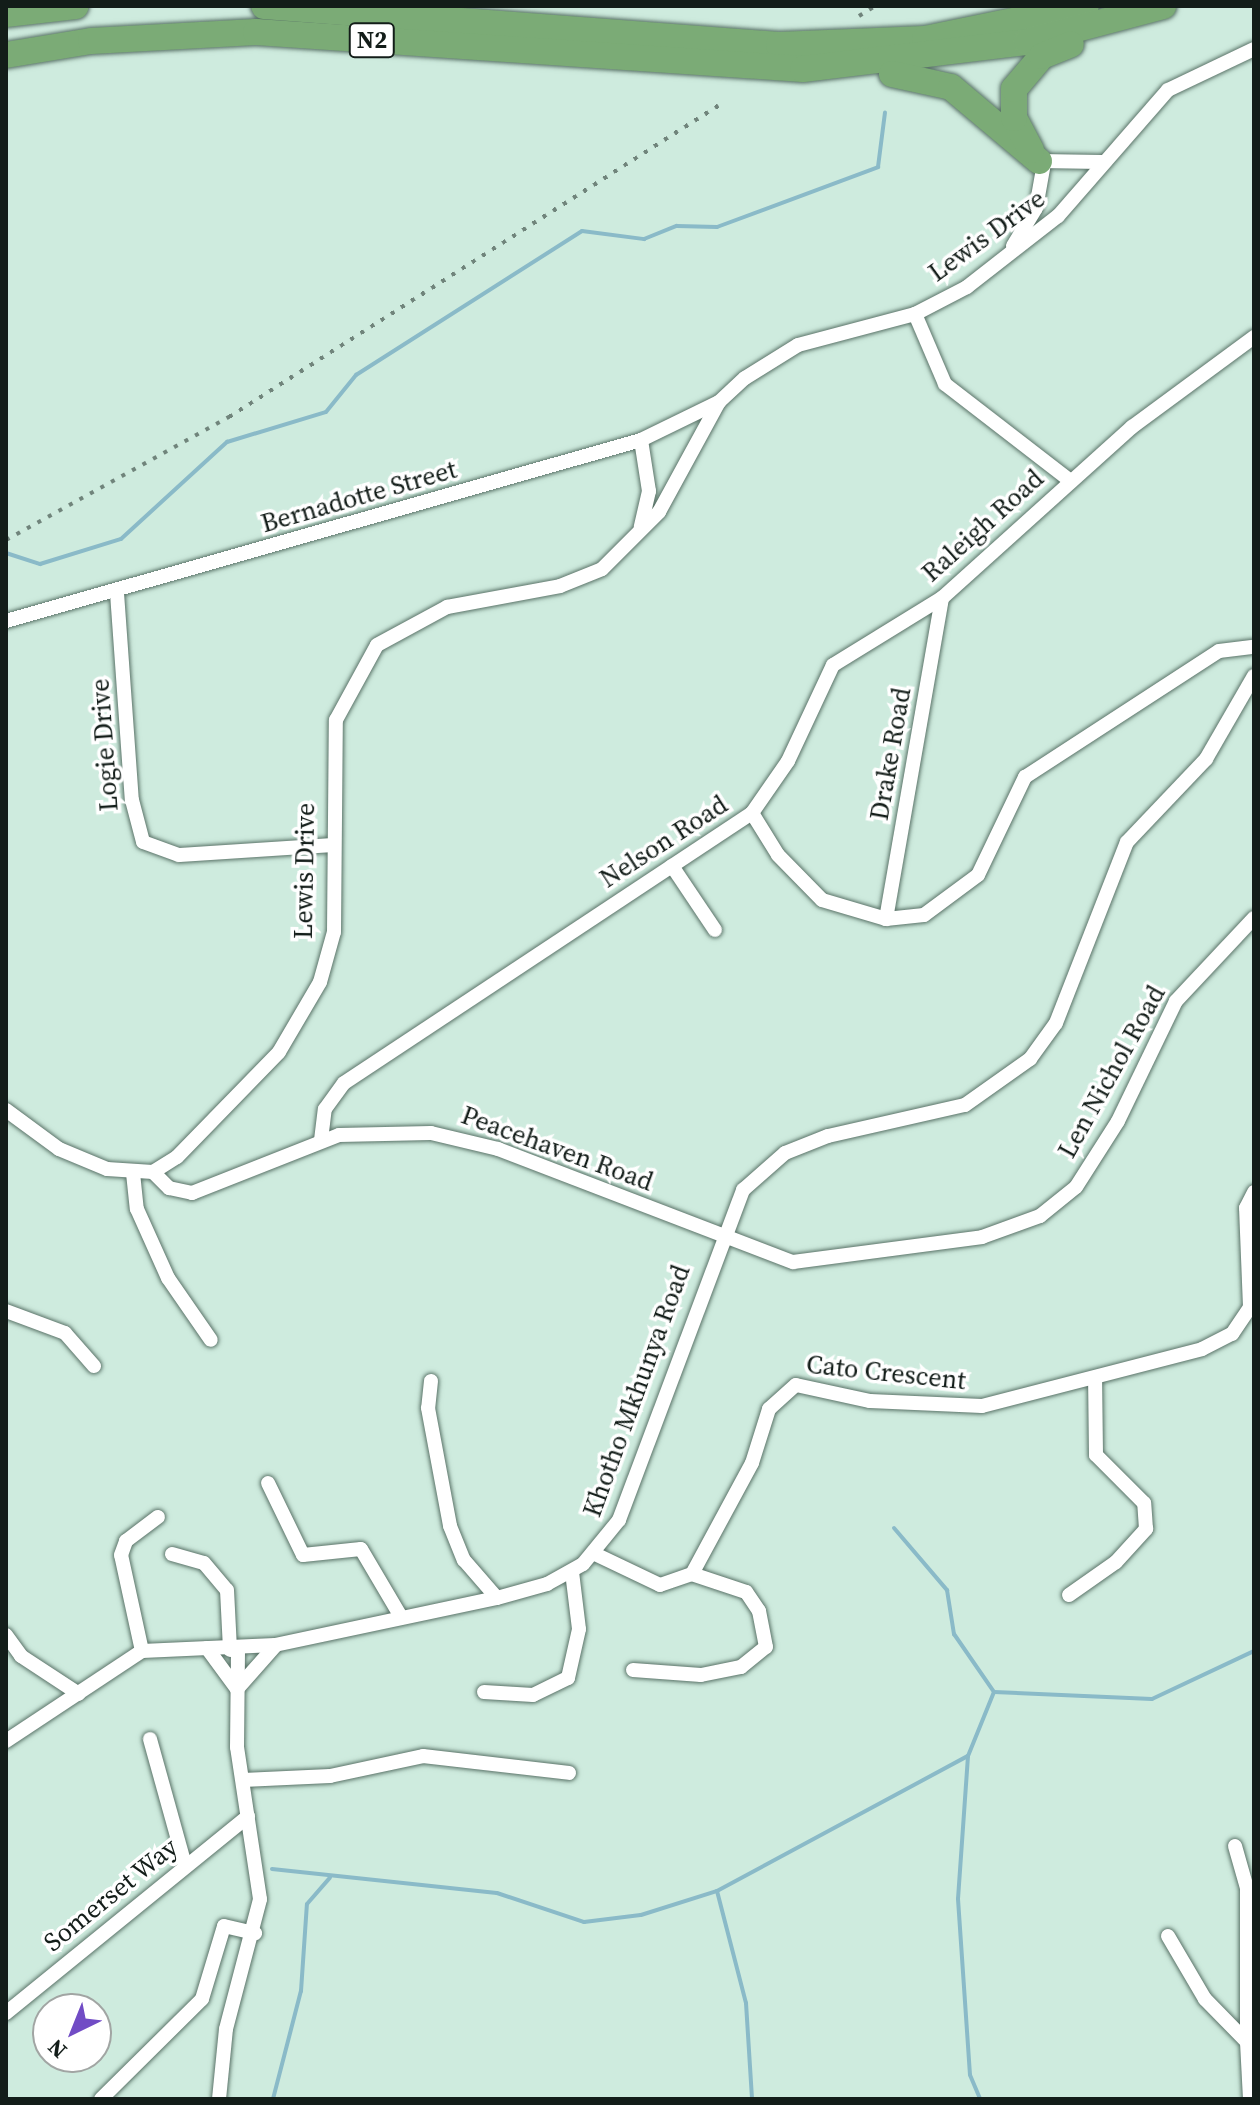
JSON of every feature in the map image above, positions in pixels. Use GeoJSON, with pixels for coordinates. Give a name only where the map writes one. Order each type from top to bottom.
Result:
{"type":"FeatureCollection","features":[{"type":"Feature","properties":{"kind":"highway"},"geometry":{"type":"LineString","coordinates":[[6,14],[76,6]]}},
{"type":"Feature","properties":{"kind":"highway","name":"N2"},"geometry":{"type":"LineString","coordinates":[[264,6],[779,45],[925,39],[1086,6]]}},
{"type":"Feature","properties":{"kind":"highway"},"geometry":{"type":"LineString","coordinates":[[1030,19],[1066,6]]}},
{"type":"Feature","properties":{"kind":"highway"},"geometry":{"type":"LineString","coordinates":[[1042,162],[1012,102],[1030,67],[1161,6]]}},
{"type":"Feature","properties":{"kind":"highway","name":"N2"},"geometry":{"type":"LineString","coordinates":[[6,55],[91,41],[256,32],[771,70],[923,60],[1027,42],[1161,6]]}},
{"type":"Feature","properties":{"kind":"highway"},"geometry":{"type":"LineString","coordinates":[[771,70],[935,80],[1042,162]]}},
{"type":"Feature","properties":{"kind":"street","name":"Lewis Drive"},"geometry":{"type":"LineString","coordinates":[[153,1172],[245,1093],[300,1020],[334,932],[336,720],[377,645],[447,607],[560,586],[602,569],[659,512],[719,402],[798,345],[915,314],[994,267],[1058,216],[1168,90],[1254,49]]}},
{"type":"Feature","properties":{"kind":"street"},"geometry":{"type":"LineString","coordinates":[[994,267],[1027,227],[1042,162],[1102,162]]}},
{"type":"Feature","properties":{"kind":"street"},"geometry":{"type":"LineString","coordinates":[[915,314],[945,384],[1069,480]]}},
{"type":"Feature","properties":{"kind":"street","name":"Raleigh Road"},"geometry":{"type":"LineString","coordinates":[[752,813],[788,761],[833,665],[942,598],[1069,480],[1254,337]]}},
{"type":"Feature","properties":{"kind":"street","name":"Bernadotte Street"},"geometry":{"type":"LineString","coordinates":[[6,621],[117,593],[641,440],[719,402]]}},
{"type":"Feature","properties":{"kind":"street"},"geometry":{"type":"LineString","coordinates":[[640,531],[649,491],[641,440]]}},
{"type":"Feature","properties":{"kind":"street","name":"Logie Drive"},"geometry":{"type":"LineString","coordinates":[[117,593],[132,800],[143,842],[179,855],[334,845]]}},
{"type":"Feature","properties":{"kind":"street","name":"Drake Road"},"geometry":{"type":"LineString","coordinates":[[886,919],[942,598]]}},
{"type":"Feature","properties":{"kind":"street","name":"Nelson Road"},"geometry":{"type":"LineString","coordinates":[[321,1140],[325,1109],[344,1083],[752,813],[778,855],[822,900],[886,919],[924,915],[970,884],[1014,790],[1042,764],[1219,651],[1254,647]]}},
{"type":"Feature","properties":{"kind":"street","name":"Khotho Mkhunya Road"},"geometry":{"type":"LineString","coordinates":[[142,1651],[234,1650],[275,1645],[497,1598],[572,1572],[595,1554],[635,1480],[721,1235],[743,1190],[785,1153],[828,1136],[965,1105],[1030,1059],[1056,1023],[1127,842],[1206,759],[1254,676]]}},
{"type":"Feature","properties":{"kind":"street"},"geometry":{"type":"LineString","coordinates":[[672,866],[715,930]]}},
{"type":"Feature","properties":{"kind":"street","name":"Len Nichol Road"},"geometry":{"type":"LineString","coordinates":[[721,1235],[805,1263],[982,1237],[1040,1216],[1076,1187],[1105,1144],[1192,978],[1254,918]]}},
{"type":"Feature","properties":{"kind":"street"},"geometry":{"type":"LineString","coordinates":[[6,1110],[84,1163],[133,1173],[153,1172]]}},
{"type":"Feature","properties":{"kind":"street","name":"Peacehaven Road"},"geometry":{"type":"LineString","coordinates":[[153,1172],[169,1188],[192,1193],[321,1140],[369,1131],[456,1136],[721,1235]]}},
{"type":"Feature","properties":{"kind":"street"},"geometry":{"type":"LineString","coordinates":[[133,1173],[137,1209],[168,1278],[211,1340]]}},
{"type":"Feature","properties":{"kind":"street","name":"Cato Crescent"},"geometry":{"type":"LineString","coordinates":[[692,1574],[740,1488],[769,1409],[796,1385],[955,1406],[1095,1378],[1202,1349],[1243,1323],[1251,1293],[1246,1208],[1254,1192]]}},
{"type":"Feature","properties":{"kind":"street"},"geometry":{"type":"LineString","coordinates":[[6,1311],[65,1333],[94,1366]]}},
{"type":"Feature","properties":{"kind":"street"},"geometry":{"type":"LineString","coordinates":[[1069,1595],[1116,1562],[1146,1529],[1144,1503],[1096,1455],[1095,1378]]}},
{"type":"Feature","properties":{"kind":"street"},"geometry":{"type":"LineString","coordinates":[[431,1381],[428,1408],[450,1526],[464,1560],[497,1598]]}},
{"type":"Feature","properties":{"kind":"street"},"geometry":{"type":"LineString","coordinates":[[268,1483],[303,1555],[361,1549],[401,1617]]}},
{"type":"Feature","properties":{"kind":"street"},"geometry":{"type":"LineString","coordinates":[[6,1741],[142,1651],[121,1555],[126,1541],[158,1517]]}},
{"type":"Feature","properties":{"kind":"street"},"geometry":{"type":"LineString","coordinates":[[172,1554],[204,1563],[227,1590],[243,1780],[257,1859],[255,1933],[226,2029],[219,2099]]}},
{"type":"Feature","properties":{"kind":"street"},"geometry":{"type":"LineString","coordinates":[[595,1554],[660,1585],[692,1574],[746,1592],[759,1611],[766,1647],[741,1667],[701,1675],[633,1670]]}},
{"type":"Feature","properties":{"kind":"street"},"geometry":{"type":"LineString","coordinates":[[484,1692],[533,1695],[568,1678],[579,1629],[572,1572]]}},
{"type":"Feature","properties":{"kind":"street"},"geometry":{"type":"LineString","coordinates":[[6,1635],[21,1656],[79,1694]]}},
{"type":"Feature","properties":{"kind":"street"},"geometry":{"type":"LineString","coordinates":[[237,1689],[275,1645]]}},
{"type":"Feature","properties":{"kind":"street"},"geometry":{"type":"LineString","coordinates":[[207,1648],[237,1689]]}},
{"type":"Feature","properties":{"kind":"street"},"geometry":{"type":"LineString","coordinates":[[150,1739],[185,1865]]}},
{"type":"Feature","properties":{"kind":"street"},"geometry":{"type":"LineString","coordinates":[[243,1780],[330,1776],[423,1756],[569,1773]]}},
{"type":"Feature","properties":{"kind":"street","name":"Somerset Way"},"geometry":{"type":"LineString","coordinates":[[6,2013],[248,1816]]}},
{"type":"Feature","properties":{"kind":"street"},"geometry":{"type":"LineString","coordinates":[[1235,1846],[1247,1888],[1250,2099]]}},
{"type":"Feature","properties":{"kind":"street"},"geometry":{"type":"LineString","coordinates":[[101,2099],[202,1999],[224,1926],[255,1933]]}},
{"type":"Feature","properties":{"kind":"street"},"geometry":{"type":"LineString","coordinates":[[1168,1936],[1205,1999],[1247,2042]]}},
{"type":"Feature","properties":{"kind":"waterway"},"geometry":{"type":"LineString","coordinates":[[6,553],[40,564],[121,539],[227,442],[326,412],[356,375],[582,231],[644,239],[677,226],[717,227],[878,167],[885,112]]}},
{"type":"Feature","properties":{"kind":"waterway"},"geometry":{"type":"LineString","coordinates":[[894,1528],[947,1590],[954,1634],[994,1692]]}},
{"type":"Feature","properties":{"kind":"waterway"},"geometry":{"type":"LineString","coordinates":[[272,1869],[497,1893],[584,1922],[641,1915],[717,1891],[968,1756],[994,1692],[1152,1699],[1254,1651]]}},
{"type":"Feature","properties":{"kind":"waterway"},"geometry":{"type":"LineString","coordinates":[[968,1756],[958,1899],[970,2075],[980,2099]]}},
{"type":"Feature","properties":{"kind":"waterway"},"geometry":{"type":"LineString","coordinates":[[273,2099],[301,1991],[307,1904],[330,1878]]}},
{"type":"Feature","properties":{"kind":"waterway"},"geometry":{"type":"LineString","coordinates":[[717,1891],[746,2003],[752,2099]]}},
{"type":"Feature","properties":{"kind":"railway"},"geometry":{"type":"LineString","coordinates":[[859,16],[875,6]]}},
{"type":"Feature","properties":{"kind":"railway"},"geometry":{"type":"LineString","coordinates":[[6,540],[229,417],[724,102]]}}]}
